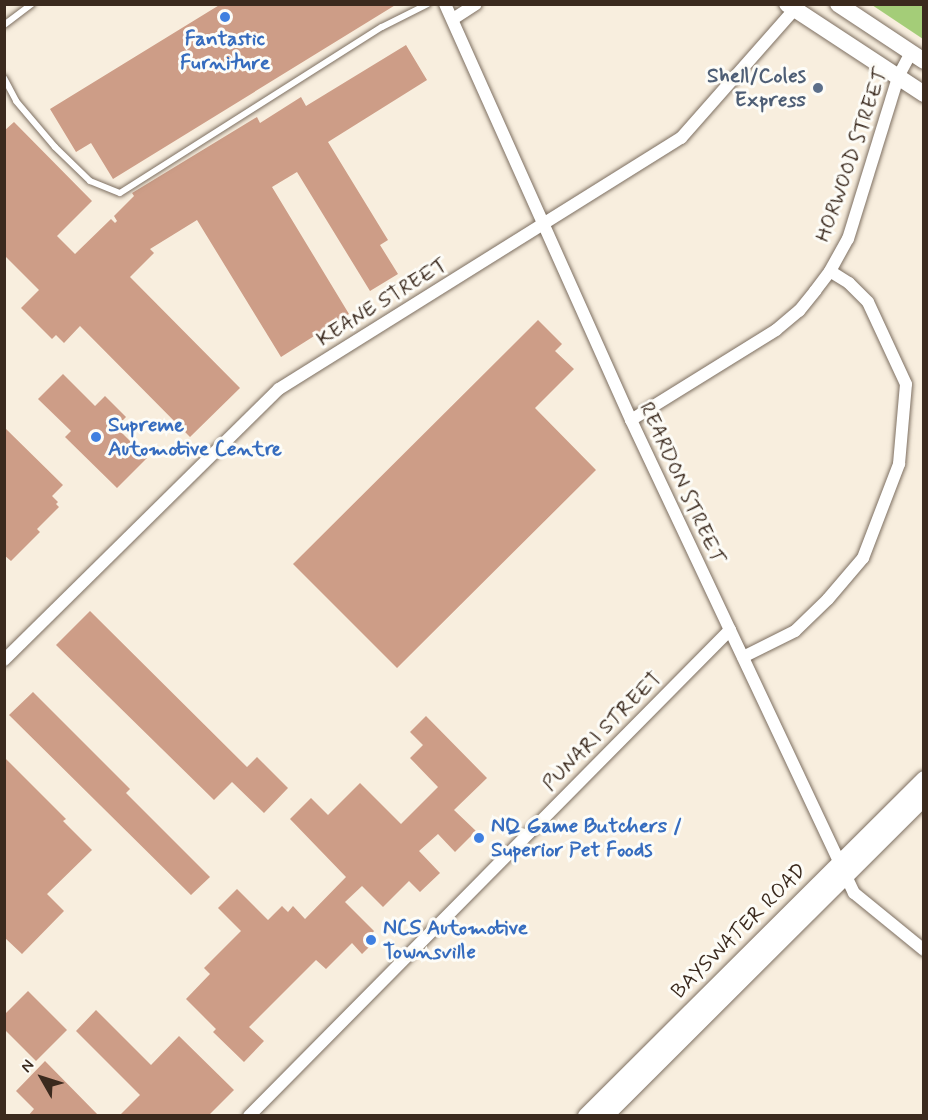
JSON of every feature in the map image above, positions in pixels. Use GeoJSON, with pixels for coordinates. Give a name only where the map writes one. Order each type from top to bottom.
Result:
{"type":"FeatureCollection","features":[{"type":"Feature","properties":{"kind":"main road"},"geometry":{"type":"LineString","coordinates":[[838,4],[917,57]]}},
{"type":"Feature","properties":{"kind":"main road"},"geometry":{"type":"LineString","coordinates":[[793,6],[924,94]]}},
{"type":"Feature","properties":{"kind":"main road","name":"BAYSWATER ROAD"},"geometry":{"type":"LineString","coordinates":[[605,1116],[843,868],[924,779]]}},
{"type":"Feature","properties":{"kind":"main road","name":"BAYSWATER ROAD"},"geometry":{"type":"LineString","coordinates":[[586,1116],[843,868],[924,798]]}},
{"type":"Feature","properties":{"kind":"street","name":"REARDON STREET"},"geometry":{"type":"LineString","coordinates":[[445,4],[631,420],[854,893],[924,950]]}},
{"type":"Feature","properties":{"kind":"street"},"geometry":{"type":"LineString","coordinates":[[453,19],[476,4]]}},
{"type":"Feature","properties":{"kind":"street","name":"KEANE STREET"},"geometry":{"type":"LineString","coordinates":[[4,660],[279,389],[544,226],[681,138],[793,6]]}},
{"type":"Feature","properties":{"kind":"street","name":"HORWOOD STREET"},"geometry":{"type":"LineString","coordinates":[[631,420],[776,330],[798,311],[831,271],[848,239],[898,77],[917,57]]}},
{"type":"Feature","properties":{"kind":"street"},"geometry":{"type":"LineString","coordinates":[[743,657],[795,631],[828,599],[863,558],[899,464],[906,384],[868,302],[849,283],[831,271]]}},
{"type":"Feature","properties":{"kind":"street","name":"PUNARI STREET"},"geometry":{"type":"LineString","coordinates":[[249,1116],[730,630]]}},
{"type":"Feature","properties":{"kind":"lane"},"geometry":{"type":"LineString","coordinates":[[4,25],[32,4]]}},
{"type":"Feature","properties":{"kind":"lane"},"geometry":{"type":"LineString","coordinates":[[4,78],[16,101],[90,181],[120,193],[382,27],[428,4]]}},
{"type":"Feature","properties":{"kind":"green space"},"geometry":{"type":"Polygon","coordinates":[[[872,5],[923,5],[923,39],[872,5]]]}},
{"type":"Feature","properties":{"kind":"building"},"geometry":{"type":"Polygon","coordinates":[[[221,4],[397,4],[113,179],[91,143],[76,152],[50,109],[221,4]]]}},
{"type":"Feature","properties":{"kind":"building"},"geometry":{"type":"Polygon","coordinates":[[[406,45],[427,80],[328,142],[388,240],[380,245],[398,274],[370,291],[297,172],[272,187],[349,314],[281,357],[197,220],[150,249],[154,253],[130,277],[240,388],[190,437],[80,326],[64,343],[56,335],[52,339],[21,308],[39,290],[4,255],[4,131],[14,122],[92,201],[57,236],[75,254],[111,219],[115,223],[117,221],[114,216],[134,196],[132,193],[257,117],[260,123],[301,97],[306,106],[406,45]]]}},
{"type":"Feature","properties":{"kind":"building"},"geometry":{"type":"Polygon","coordinates":[[[538,320],[562,344],[555,351],[574,369],[535,408],[596,470],[397,668],[293,564],[538,320]]]}},
{"type":"Feature","properties":{"kind":"building"},"geometry":{"type":"Polygon","coordinates":[[[63,374],[95,406],[105,396],[126,417],[116,427],[147,458],[117,488],[65,437],[71,431],[38,399],[63,374]]]}},
{"type":"Feature","properties":{"kind":"building"},"geometry":{"type":"Polygon","coordinates":[[[4,427],[63,485],[52,496],[58,502],[56,504],[59,507],[37,529],[40,532],[11,561],[4,555],[4,427]]]}},
{"type":"Feature","properties":{"kind":"building"},"geometry":{"type":"Polygon","coordinates":[[[90,611],[247,767],[257,757],[288,788],[264,813],[232,782],[214,800],[56,645],[90,611]]]}},
{"type":"Feature","properties":{"kind":"building"},"geometry":{"type":"Polygon","coordinates":[[[33,692],[130,789],[126,793],[210,877],[191,895],[9,715],[33,692]]]}},
{"type":"Feature","properties":{"kind":"building"},"geometry":{"type":"Polygon","coordinates":[[[426,716],[487,778],[454,810],[476,831],[455,852],[438,834],[419,851],[440,873],[420,892],[409,881],[383,907],[362,886],[345,902],[374,931],[372,934],[377,939],[362,954],[352,943],[326,969],[316,960],[249,1027],[264,1041],[244,1062],[213,1032],[216,1029],[186,999],[210,974],[204,968],[241,931],[218,908],[237,889],[268,920],[282,906],[288,912],[293,906],[305,919],[346,877],[290,819],[311,798],[328,815],[360,783],[401,824],[438,787],[410,758],[423,745],[410,732],[426,716]]]}},
{"type":"Feature","properties":{"kind":"building"},"geometry":{"type":"Polygon","coordinates":[[[4,757],[66,819],[63,821],[92,850],[47,894],[64,911],[22,954],[4,937],[4,757]]]}},
{"type":"Feature","properties":{"kind":"building"},"geometry":{"type":"Polygon","coordinates":[[[28,991],[67,1030],[36,1061],[4,1029],[4,1015],[28,991]]]}},
{"type":"Feature","properties":{"kind":"building"},"geometry":{"type":"Polygon","coordinates":[[[96,1010],[151,1065],[179,1036],[234,1090],[208,1116],[119,1116],[140,1095],[76,1031],[96,1010]]]}},
{"type":"Feature","properties":{"kind":"building"},"geometry":{"type":"Polygon","coordinates":[[[45,1061],[99,1116],[28,1116],[34,1109],[16,1091],[45,1061]]]}},
{"type":"Feature","properties":{"kind":"place","name":"Fantastic Furniture"},"geometry":{"type":"Point","coordinates":[225,17]}},
{"type":"Feature","properties":{"kind":"place","name":"Shell/Coles Express"},"geometry":{"type":"Point","coordinates":[818,88]}},
{"type":"Feature","properties":{"kind":"place","name":"Supreme Automotive Centre"},"geometry":{"type":"Point","coordinates":[96,437]}},
{"type":"Feature","properties":{"kind":"place","name":"NQ Game Butchers / Superior Pet Foods"},"geometry":{"type":"Point","coordinates":[479,838]}},
{"type":"Feature","properties":{"kind":"place","name":"NCS Automotive Townsville"},"geometry":{"type":"Point","coordinates":[371,940]}}]}
